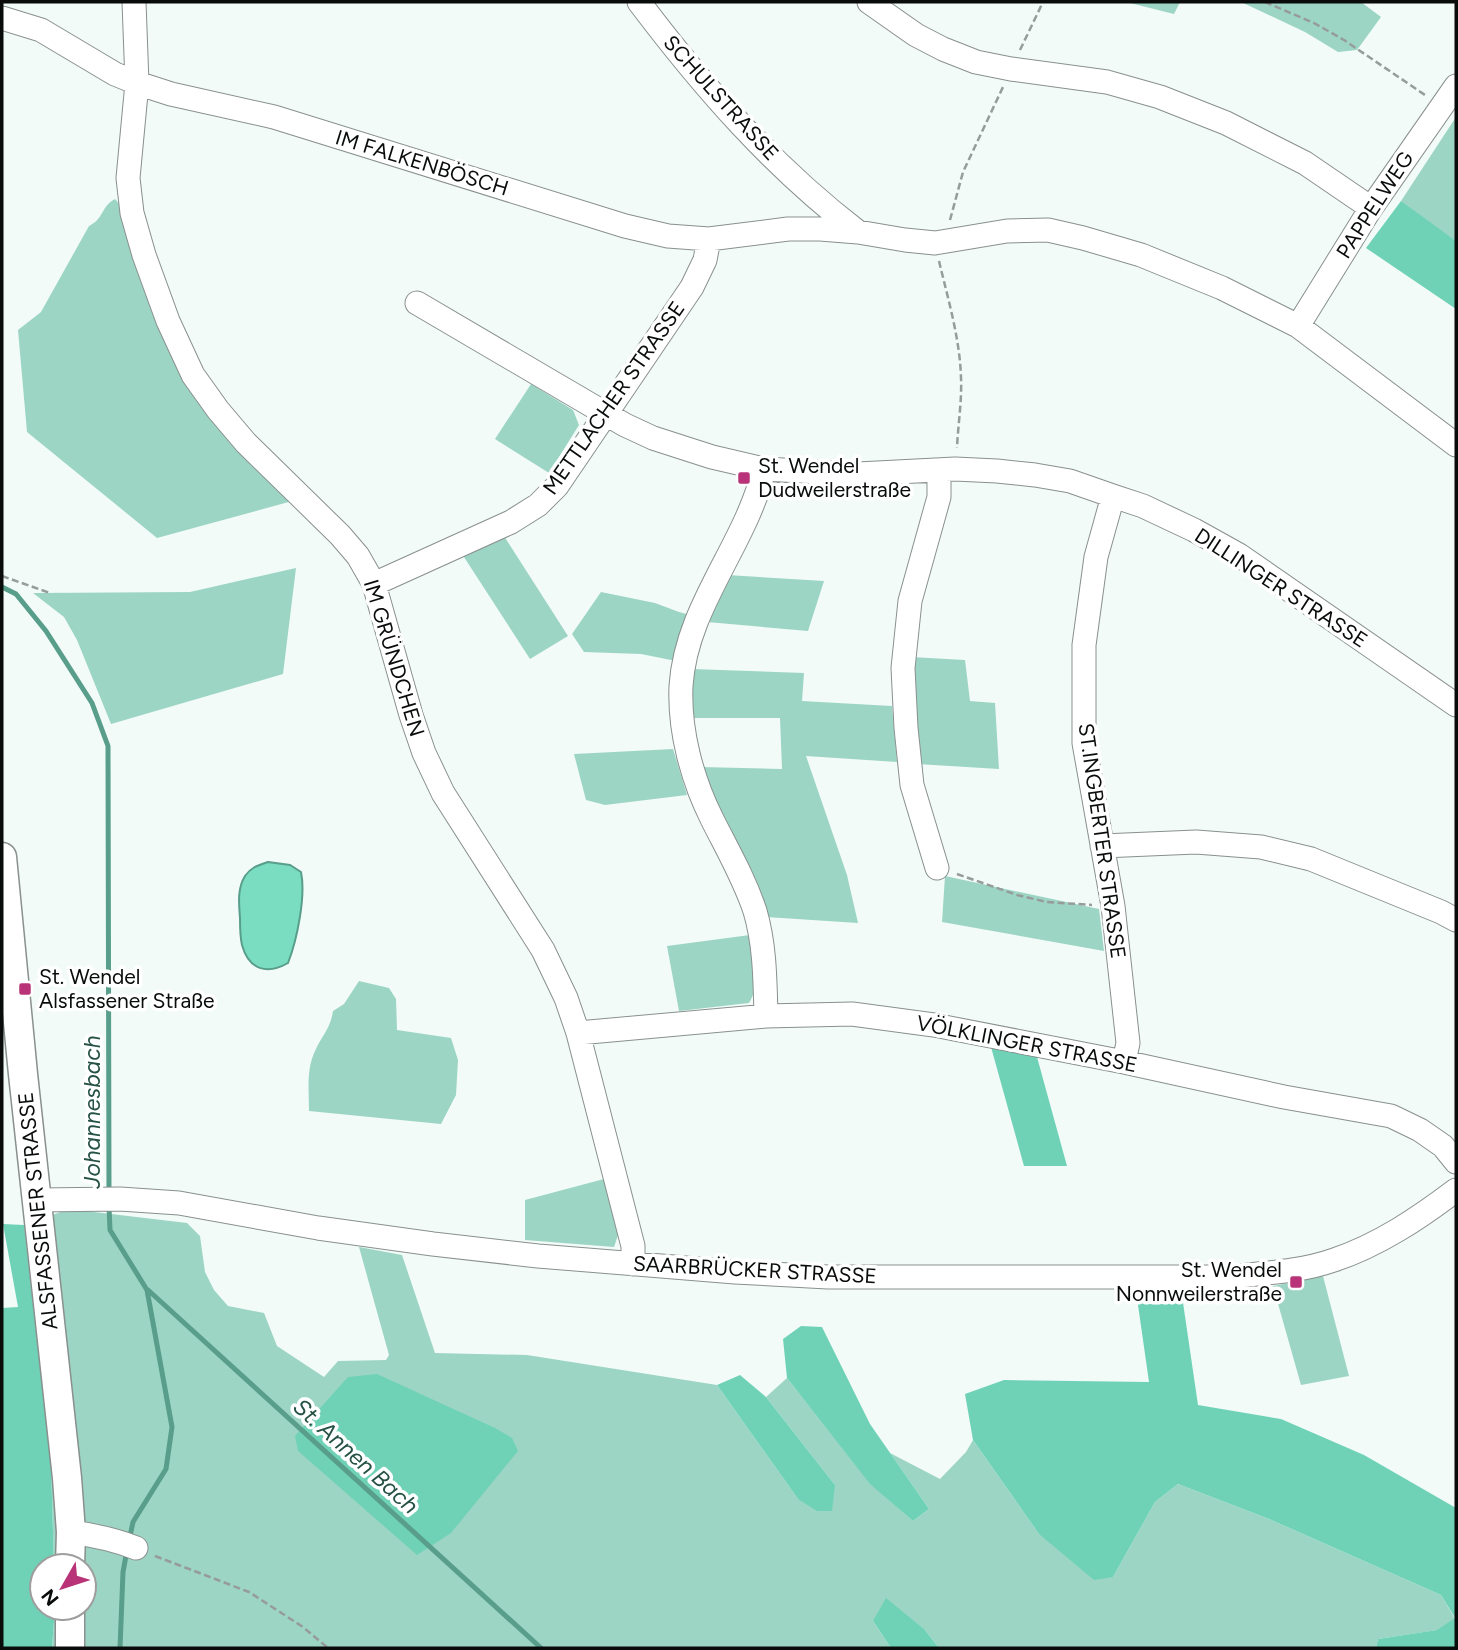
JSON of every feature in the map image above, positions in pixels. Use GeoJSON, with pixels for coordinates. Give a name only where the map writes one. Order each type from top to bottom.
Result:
{"type":"FeatureCollection","features":[{"type":"Feature","properties":{"kind":"main road","name":"ALSFASSENER STRASSE"},"geometry":{"type":"LineString","coordinates":[[2,857],[67,1478],[71,1552]]}},
{"type":"Feature","properties":{"kind":"main road"},"geometry":{"type":"LineString","coordinates":[[70,1622],[70,1648]]}},
{"type":"Feature","properties":{"kind":"street","name":"IM GRÜNDCHEN"},"geometry":{"type":"LineString","coordinates":[[134,2],[137,83],[128,178],[132,213],[168,321],[193,375],[218,410],[246,443],[340,535],[358,556],[374,584],[424,753],[443,793],[543,950],[566,998],[578,1033],[633,1246],[633,1264]]}},
{"type":"Feature","properties":{"kind":"street","name":"SCHULSTRASSE"},"geometry":{"type":"LineString","coordinates":[[639,2],[690,68],[754,140],[807,190],[858,232]]}},
{"type":"Feature","properties":{"kind":"street"},"geometry":{"type":"LineString","coordinates":[[869,2],[916,35],[976,62],[1107,82],[1160,97],[1226,123],[1305,163],[1371,208]]}},
{"type":"Feature","properties":{"kind":"street","name":"IM FALKENBÖSCH"},"geometry":{"type":"LineString","coordinates":[[2,18],[41,30],[114,74],[137,83],[274,117],[625,226],[668,236],[709,239],[788,229],[820,229],[940,242],[1007,231],[1048,230],[1083,238],[1153,259],[1223,288],[1298,326],[1456,445]]}},
{"type":"Feature","properties":{"kind":"street","name":"PAPPELWEG"},"geometry":{"type":"LineString","coordinates":[[1298,326],[1371,208],[1456,86]]}},
{"type":"Feature","properties":{"kind":"street"},"geometry":{"type":"LineString","coordinates":[[788,229],[800,211],[807,190]]}},
{"type":"Feature","properties":{"kind":"street","name":"METTLACHER STRASSE"},"geometry":{"type":"LineString","coordinates":[[374,584],[511,522],[538,505],[557,486],[692,287],[705,260],[709,239]]}},
{"type":"Feature","properties":{"kind":"street","name":"DILLINGER STRASSE"},"geometry":{"type":"LineString","coordinates":[[416,303],[605,414],[653,438],[712,457],[764,469],[859,474],[997,471],[1035,475],[1070,481],[1143,506],[1239,555],[1456,705]]}},
{"type":"Feature","properties":{"kind":"street"},"geometry":{"type":"LineString","coordinates":[[764,469],[743,527],[699,613],[681,685],[683,727],[693,772],[711,817],[737,865],[755,911],[765,958],[766,1016]]}},
{"type":"Feature","properties":{"kind":"street"},"geometry":{"type":"LineString","coordinates":[[937,868],[912,785],[903,668],[910,601],[947,470]]}},
{"type":"Feature","properties":{"kind":"street","name":"ST.INGBERTER STRASSE"},"geometry":{"type":"LineString","coordinates":[[1113,496],[1096,557],[1084,645],[1084,743],[1113,906],[1128,1043],[1124,1062]]}},
{"type":"Feature","properties":{"kind":"street"},"geometry":{"type":"LineString","coordinates":[[1102,846],[1196,842],[1261,848],[1311,859],[1456,920]]}},
{"type":"Feature","properties":{"kind":"street","name":"VÖLKLINGER STRASSE"},"geometry":{"type":"LineString","coordinates":[[578,1033],[766,1016],[852,1014],[934,1026],[1391,1116],[1420,1130],[1443,1146],[1456,1163]]}},
{"type":"Feature","properties":{"kind":"street","name":"SAARBRÜCKER STRASSE"},"geometry":{"type":"LineString","coordinates":[[38,1200],[109,1199],[179,1203],[318,1228],[433,1244],[633,1264],[828,1277],[1227,1277],[1286,1271],[1333,1261],[1372,1244],[1456,1191]]}},
{"type":"Feature","properties":{"kind":"street"},"geometry":{"type":"LineString","coordinates":[[71,1532],[99,1536],[128,1545]]}},
{"type":"Feature","properties":{"kind":"path"},"geometry":{"type":"LineString","coordinates":[[947,470],[961,381],[940,242],[963,172],[1042,2]]}},
{"type":"Feature","properties":{"kind":"path"},"geometry":{"type":"LineString","coordinates":[[1265,2],[1314,23],[1344,40],[1441,107]]}},
{"type":"Feature","properties":{"kind":"path"},"geometry":{"type":"LineString","coordinates":[[2,576],[50,593]]}},
{"type":"Feature","properties":{"kind":"path"},"geometry":{"type":"LineString","coordinates":[[937,868],[1017,895],[1047,902],[1113,906]]}},
{"type":"Feature","properties":{"kind":"path"},"geometry":{"type":"LineString","coordinates":[[128,1545],[249,1592],[303,1627],[328,1648]]}},
{"type":"Feature","properties":{"kind":"shaded area"},"geometry":{"type":"Polygon","coordinates":[[[1126,2],[1180,2],[1174,14],[1126,2]]]}},
{"type":"Feature","properties":{"kind":"shaded area"},"geometry":{"type":"Polygon","coordinates":[[[1241,2],[1361,2],[1381,17],[1357,50],[1338,52],[1305,32],[1241,2]]]}},
{"type":"Feature","properties":{"kind":"shaded area"},"geometry":{"type":"Polygon","coordinates":[[[1456,117],[1456,241],[1401,201],[1456,117]]]}},
{"type":"Feature","properties":{"kind":"shaded area"},"geometry":{"type":"Polygon","coordinates":[[[115,199],[122,207],[220,430],[254,467],[296,500],[157,538],[27,432],[18,330],[41,312],[89,226],[115,199]]]}},
{"type":"Feature","properties":{"kind":"shaded area"},"geometry":{"type":"Polygon","coordinates":[[[1401,201],[1456,241],[1456,309],[1366,248],[1401,201]]]}},
{"type":"Feature","properties":{"kind":"shaded area"},"geometry":{"type":"Polygon","coordinates":[[[531,384],[573,410],[579,425],[549,473],[495,439],[531,384]]]}},
{"type":"Feature","properties":{"kind":"shaded area"},"geometry":{"type":"Polygon","coordinates":[[[504,536],[568,636],[530,659],[462,554],[504,536]]]}},
{"type":"Feature","properties":{"kind":"shaded area"},"geometry":{"type":"Polygon","coordinates":[[[296,568],[283,674],[111,724],[77,640],[64,617],[33,593],[190,592],[296,568]]]}},
{"type":"Feature","properties":{"kind":"shaded area"},"geometry":{"type":"Polygon","coordinates":[[[727,575],[824,581],[808,631],[707,622],[727,575]]]}},
{"type":"Feature","properties":{"kind":"shaded area"},"geometry":{"type":"Polygon","coordinates":[[[601,592],[655,603],[690,615],[676,661],[641,654],[584,652],[572,634],[601,592]]]}},
{"type":"Feature","properties":{"kind":"shaded area"},"geometry":{"type":"Polygon","coordinates":[[[911,657],[965,660],[970,701],[995,703],[999,769],[917,764],[911,657]]]}},
{"type":"Feature","properties":{"kind":"shaded area"},"geometry":{"type":"Polygon","coordinates":[[[692,669],[804,673],[802,701],[892,706],[897,762],[806,756],[847,875],[858,923],[766,917],[710,796],[700,767],[782,769],[780,718],[690,718],[692,669]]]}},
{"type":"Feature","properties":{"kind":"shaded area"},"geometry":{"type":"Polygon","coordinates":[[[673,749],[687,795],[605,805],[586,800],[574,754],[673,749]]]}},
{"type":"Feature","properties":{"kind":"shaded area"},"geometry":{"type":"Polygon","coordinates":[[[268,862],[290,865],[301,872],[302,882],[295,942],[288,963],[273,969],[260,968],[249,960],[240,935],[239,897],[242,881],[255,867],[268,862]]]}},
{"type":"Feature","properties":{"kind":"shaded area"},"geometry":{"type":"Polygon","coordinates":[[[945,876],[1099,909],[1104,951],[942,922],[945,876]]]}},
{"type":"Feature","properties":{"kind":"shaded area"},"geometry":{"type":"Polygon","coordinates":[[[750,935],[756,978],[749,1003],[679,1011],[667,946],[750,935]]]}},
{"type":"Feature","properties":{"kind":"shaded area"},"geometry":{"type":"Polygon","coordinates":[[[359,981],[389,988],[396,999],[397,1030],[451,1038],[458,1060],[456,1095],[441,1124],[309,1111],[312,1058],[328,1028],[333,1011],[344,1004],[359,981]]]}},
{"type":"Feature","properties":{"kind":"shaded area"},"geometry":{"type":"Polygon","coordinates":[[[991,1047],[1037,1057],[1067,1166],[1024,1166],[991,1047]]]}},
{"type":"Feature","properties":{"kind":"shaded area"},"geometry":{"type":"Polygon","coordinates":[[[604,1179],[618,1235],[614,1247],[525,1240],[525,1200],[604,1179]]]}},
{"type":"Feature","properties":{"kind":"shaded area"},"geometry":{"type":"Polygon","coordinates":[[[69,1209],[187,1223],[200,1236],[205,1272],[214,1290],[228,1306],[264,1313],[277,1346],[324,1377],[338,1361],[386,1360],[389,1355],[359,1247],[402,1255],[435,1353],[527,1355],[717,1385],[798,1499],[835,1485],[766,1397],[787,1378],[870,1483],[913,1521],[929,1509],[890,1453],[940,1479],[966,1452],[973,1440],[1039,1534],[1113,1577],[1155,1502],[1178,1484],[1269,1519],[1441,1595],[1455,1619],[1438,1630],[1378,1639],[1376,1648],[939,1648],[925,1630],[873,1621],[891,1648],[52,1648],[54,1622],[98,1622],[98,1552],[54,1552],[51,1463],[24,1225],[69,1209]]]}},
{"type":"Feature","properties":{"kind":"shaded area"},"geometry":{"type":"Polygon","coordinates":[[[3,1224],[24,1225],[51,1463],[54,1552],[28,1552],[28,1622],[54,1622],[52,1648],[2,1648],[2,1308],[18,1307],[3,1224]]]}},
{"type":"Feature","properties":{"kind":"shaded area"},"geometry":{"type":"Polygon","coordinates":[[[1323,1276],[1349,1376],[1301,1385],[1273,1286],[1323,1276]]]}},
{"type":"Feature","properties":{"kind":"shaded area"},"geometry":{"type":"Polygon","coordinates":[[[1181,1289],[1198,1405],[1281,1419],[1364,1455],[1456,1508],[1456,1648],[1376,1648],[1378,1639],[1437,1630],[1455,1618],[1441,1595],[1269,1519],[1178,1484],[1155,1502],[1113,1577],[1094,1580],[1039,1534],[973,1440],[965,1394],[1004,1380],[1149,1382],[1136,1291],[1181,1289]]]}},
{"type":"Feature","properties":{"kind":"shaded area"},"geometry":{"type":"Polygon","coordinates":[[[801,1326],[822,1327],[870,1424],[929,1509],[913,1521],[870,1484],[787,1378],[783,1339],[801,1326]]]}},
{"type":"Feature","properties":{"kind":"shaded area"},"geometry":{"type":"Polygon","coordinates":[[[377,1374],[495,1428],[512,1438],[518,1451],[451,1533],[417,1555],[298,1451],[295,1436],[348,1377],[377,1374]]]}},
{"type":"Feature","properties":{"kind":"shaded area"},"geometry":{"type":"Polygon","coordinates":[[[740,1375],[766,1397],[835,1485],[832,1511],[817,1511],[798,1499],[717,1385],[740,1375]]]}},
{"type":"Feature","properties":{"kind":"shaded area"},"geometry":{"type":"Polygon","coordinates":[[[886,1598],[925,1630],[939,1648],[891,1648],[873,1621],[886,1598]]]}},
{"type":"Feature","properties":{"kind":"waterway","name":"Johannesbach"},"geometry":{"type":"LineString","coordinates":[[2,587],[16,594],[46,631],[92,703],[108,746],[109,1193]]}},
{"type":"Feature","properties":{"kind":"waterway","name":"Johannesbach"},"geometry":{"type":"LineString","coordinates":[[109,1206],[110,1230],[147,1290],[172,1427],[166,1469],[133,1522],[129,1541]]}},
{"type":"Feature","properties":{"kind":"waterway","name":"St. Annen Bach"},"geometry":{"type":"LineString","coordinates":[[148,1290],[541,1648]]}},
{"type":"Feature","properties":{"kind":"waterway","name":"Johannesbach"},"geometry":{"type":"LineString","coordinates":[[120,1648],[123,1572],[127,1550]]}},
{"type":"Feature","properties":{"kind":"place","name":"St. Wendel Dudweilerstraße"},"geometry":{"type":"Point","coordinates":[744,478]}},
{"type":"Feature","properties":{"kind":"place","name":"St. Wendel Alsfassener Straße"},"geometry":{"type":"Point","coordinates":[25,989]}},
{"type":"Feature","properties":{"kind":"place","name":"St. Wendel Nonnweilerstraße"},"geometry":{"type":"Point","coordinates":[1296,1282]}}]}
